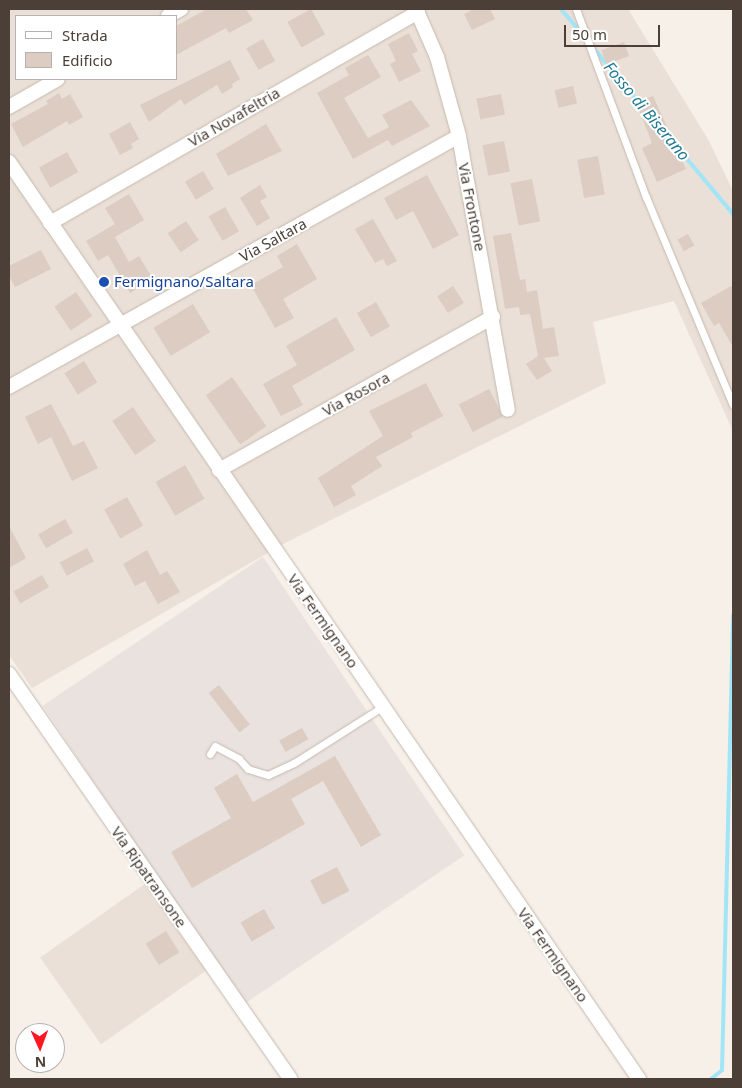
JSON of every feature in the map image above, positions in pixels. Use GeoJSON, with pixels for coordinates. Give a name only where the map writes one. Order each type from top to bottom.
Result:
{"type":"FeatureCollection","features":[{"type":"Feature","properties":{"kind":"street"},"geometry":{"type":"LineString","coordinates":[[170,15],[181,9]]}},
{"type":"Feature","properties":{"kind":"street","name":"Via Frontone"},"geometry":{"type":"LineString","coordinates":[[417,10],[438,57],[459,136],[493,317],[508,410]]}},
{"type":"Feature","properties":{"kind":"street","name":"Via Novafeltria"},"geometry":{"type":"LineString","coordinates":[[50,223],[417,10]]}},
{"type":"Feature","properties":{"kind":"street"},"geometry":{"type":"LineString","coordinates":[[9,107],[56,80]]}},
{"type":"Feature","properties":{"kind":"street","name":"Via Saltara"},"geometry":{"type":"LineString","coordinates":[[9,387],[459,136]]}},
{"type":"Feature","properties":{"kind":"street","name":"Via Fermignano"},"geometry":{"type":"LineString","coordinates":[[9,162],[50,223],[123,324],[219,470],[639,1079]]}},
{"type":"Feature","properties":{"kind":"street","name":"Via Rosora"},"geometry":{"type":"LineString","coordinates":[[219,470],[493,317]]}},
{"type":"Feature","properties":{"kind":"street","name":"Via Ripatransone"},"geometry":{"type":"LineString","coordinates":[[9,674],[290,1079]]}},
{"type":"Feature","properties":{"kind":"lane"},"geometry":{"type":"LineString","coordinates":[[576,9],[646,198],[733,405]]}},
{"type":"Feature","properties":{"kind":"lane"},"geometry":{"type":"LineString","coordinates":[[210,754],[215,746],[239,759],[248,769],[268,776],[294,763],[382,707]]}},
{"type":"Feature","properties":{"kind":"shaded area"},"geometry":{"type":"Polygon","coordinates":[[[9,9],[628,9],[709,141],[733,191],[733,431],[674,301],[593,322],[606,383],[287,542],[32,688],[9,655],[9,9]]]}},
{"type":"Feature","properties":{"kind":"shaded area"},"geometry":{"type":"Polygon","coordinates":[[[263,557],[464,855],[244,1004],[42,706],[263,557]]]}},
{"type":"Feature","properties":{"kind":"shaded area"},"geometry":{"type":"Polygon","coordinates":[[[145,884],[206,971],[101,1044],[40,957],[145,884]]]}},
{"type":"Feature","properties":{"kind":"building"},"geometry":{"type":"Polygon","coordinates":[[[207,9],[246,9],[253,20],[229,33],[226,28],[178,54],[178,25],[207,9]]]}},
{"type":"Feature","properties":{"kind":"building"},"geometry":{"type":"Polygon","coordinates":[[[311,9],[325,34],[301,47],[287,22],[311,9]]]}},
{"type":"Feature","properties":{"kind":"building"},"geometry":{"type":"Polygon","coordinates":[[[474,9],[490,9],[495,19],[472,30],[464,14],[474,9]]]}},
{"type":"Feature","properties":{"kind":"building"},"geometry":{"type":"Polygon","coordinates":[[[409,33],[418,51],[412,54],[421,71],[399,82],[390,64],[396,61],[388,44],[409,33]]]}},
{"type":"Feature","properties":{"kind":"building"},"geometry":{"type":"Polygon","coordinates":[[[263,39],[275,61],[259,70],[246,48],[263,39]]]}},
{"type":"Feature","properties":{"kind":"building"},"geometry":{"type":"Polygon","coordinates":[[[624,42],[629,56],[607,64],[601,50],[624,42]]]}},
{"type":"Feature","properties":{"kind":"building"},"geometry":{"type":"Polygon","coordinates":[[[368,55],[381,77],[344,98],[368,138],[389,127],[382,115],[411,100],[430,126],[392,146],[388,140],[353,159],[317,93],[349,75],[345,68],[368,55]]]}},
{"type":"Feature","properties":{"kind":"building"},"geometry":{"type":"Polygon","coordinates":[[[230,60],[240,79],[232,84],[233,87],[222,94],[217,85],[184,105],[181,99],[149,122],[140,105],[230,60]]]}},
{"type":"Feature","properties":{"kind":"building"},"geometry":{"type":"Polygon","coordinates":[[[573,86],[577,104],[559,108],[554,90],[573,86]]]}},
{"type":"Feature","properties":{"kind":"building"},"geometry":{"type":"Polygon","coordinates":[[[59,93],[62,99],[70,94],[83,117],[69,125],[67,121],[23,147],[11,124],[48,104],[46,101],[59,93]]]}},
{"type":"Feature","properties":{"kind":"building"},"geometry":{"type":"Polygon","coordinates":[[[501,94],[505,115],[480,119],[476,99],[501,94]]]}},
{"type":"Feature","properties":{"kind":"building"},"geometry":{"type":"Polygon","coordinates":[[[653,96],[686,169],[657,182],[642,148],[652,143],[636,102],[653,96]]]}},
{"type":"Feature","properties":{"kind":"building"},"geometry":{"type":"Polygon","coordinates":[[[130,122],[139,139],[131,144],[133,148],[120,155],[109,134],[130,122]]]}},
{"type":"Feature","properties":{"kind":"building"},"geometry":{"type":"Polygon","coordinates":[[[266,124],[282,151],[228,176],[216,154],[266,124]]]}},
{"type":"Feature","properties":{"kind":"building"},"geometry":{"type":"Polygon","coordinates":[[[504,141],[510,171],[488,176],[482,145],[504,141]]]}},
{"type":"Feature","properties":{"kind":"building"},"geometry":{"type":"Polygon","coordinates":[[[67,152],[78,172],[50,188],[39,168],[67,152]]]}},
{"type":"Feature","properties":{"kind":"building"},"geometry":{"type":"Polygon","coordinates":[[[598,156],[605,194],[584,198],[577,160],[598,156]]]}},
{"type":"Feature","properties":{"kind":"building"},"geometry":{"type":"Polygon","coordinates":[[[203,171],[214,189],[196,200],[185,182],[203,171]]]}},
{"type":"Feature","properties":{"kind":"building"},"geometry":{"type":"Polygon","coordinates":[[[427,175],[459,235],[433,249],[413,211],[396,220],[384,198],[427,175]]]}},
{"type":"Feature","properties":{"kind":"building"},"geometry":{"type":"Polygon","coordinates":[[[532,179],[540,221],[519,225],[510,183],[532,179]]]}},
{"type":"Feature","properties":{"kind":"building"},"geometry":{"type":"Polygon","coordinates":[[[260,185],[267,197],[260,201],[270,218],[257,226],[240,198],[260,185]]]}},
{"type":"Feature","properties":{"kind":"building"},"geometry":{"type":"Polygon","coordinates":[[[129,194],[144,220],[115,237],[129,262],[139,256],[153,279],[130,293],[108,255],[98,261],[86,241],[115,224],[105,208],[129,194]]]}},
{"type":"Feature","properties":{"kind":"building"},"geometry":{"type":"Polygon","coordinates":[[[225,207],[239,231],[223,241],[209,216],[225,207]]]}},
{"type":"Feature","properties":{"kind":"building"},"geometry":{"type":"Polygon","coordinates":[[[373,219],[397,261],[387,266],[383,259],[375,263],[355,229],[373,219]]]}},
{"type":"Feature","properties":{"kind":"building"},"geometry":{"type":"Polygon","coordinates":[[[186,221],[199,240],[181,252],[168,233],[186,221]]]}},
{"type":"Feature","properties":{"kind":"building"},"geometry":{"type":"Polygon","coordinates":[[[511,233],[520,280],[525,279],[527,292],[537,290],[543,329],[554,327],[559,356],[544,358],[552,371],[537,380],[526,364],[538,356],[530,314],[520,315],[519,307],[505,309],[493,236],[511,233]]]}},
{"type":"Feature","properties":{"kind":"building"},"geometry":{"type":"Polygon","coordinates":[[[688,234],[694,245],[684,251],[678,240],[688,234]]]}},
{"type":"Feature","properties":{"kind":"building"},"geometry":{"type":"Polygon","coordinates":[[[297,244],[317,279],[283,299],[294,318],[275,328],[251,285],[283,267],[277,256],[297,244]]]}},
{"type":"Feature","properties":{"kind":"building"},"geometry":{"type":"Polygon","coordinates":[[[41,250],[51,269],[15,287],[9,276],[9,266],[41,250]]]}},
{"type":"Feature","properties":{"kind":"building"},"geometry":{"type":"Polygon","coordinates":[[[733,285],[733,347],[719,323],[714,326],[701,303],[733,285]]]}},
{"type":"Feature","properties":{"kind":"building"},"geometry":{"type":"Polygon","coordinates":[[[453,286],[464,303],[448,313],[437,296],[453,286]]]}},
{"type":"Feature","properties":{"kind":"building"},"geometry":{"type":"Polygon","coordinates":[[[76,292],[92,316],[71,331],[54,307],[76,292]]]}},
{"type":"Feature","properties":{"kind":"building"},"geometry":{"type":"Polygon","coordinates":[[[376,302],[390,326],[371,337],[357,313],[376,302]]]}},
{"type":"Feature","properties":{"kind":"building"},"geometry":{"type":"Polygon","coordinates":[[[193,304],[210,332],[171,356],[154,328],[193,304]]]}},
{"type":"Feature","properties":{"kind":"building"},"geometry":{"type":"Polygon","coordinates":[[[336,317],[355,350],[292,386],[303,405],[281,416],[263,384],[297,365],[286,346],[336,317]]]}},
{"type":"Feature","properties":{"kind":"building"},"geometry":{"type":"Polygon","coordinates":[[[84,361],[97,382],[78,394],[64,373],[84,361]]]}},
{"type":"Feature","properties":{"kind":"building"},"geometry":{"type":"Polygon","coordinates":[[[232,377],[266,426],[240,445],[206,395],[232,377]]]}},
{"type":"Feature","properties":{"kind":"building"},"geometry":{"type":"Polygon","coordinates":[[[426,383],[443,416],[411,433],[413,437],[376,457],[382,466],[351,486],[356,495],[334,507],[318,478],[383,436],[369,411],[426,383]]]}},
{"type":"Feature","properties":{"kind":"building"},"geometry":{"type":"Polygon","coordinates":[[[489,389],[503,417],[473,432],[459,404],[489,389]]]}},
{"type":"Feature","properties":{"kind":"building"},"geometry":{"type":"Polygon","coordinates":[[[51,404],[73,446],[84,441],[98,468],[72,481],[51,437],[38,444],[25,417],[51,404]]]}},
{"type":"Feature","properties":{"kind":"building"},"geometry":{"type":"Polygon","coordinates":[[[133,407],[156,441],[135,455],[112,421],[133,407]]]}},
{"type":"Feature","properties":{"kind":"building"},"geometry":{"type":"Polygon","coordinates":[[[185,465],[204,499],[175,516],[156,482],[185,465]]]}},
{"type":"Feature","properties":{"kind":"building"},"geometry":{"type":"Polygon","coordinates":[[[127,497],[143,526],[120,538],[104,510],[127,497]]]}},
{"type":"Feature","properties":{"kind":"building"},"geometry":{"type":"Polygon","coordinates":[[[65,519],[73,533],[46,548],[38,534],[65,519]]]}},
{"type":"Feature","properties":{"kind":"building"},"geometry":{"type":"Polygon","coordinates":[[[9,526],[26,558],[9,568],[9,526]]]}},
{"type":"Feature","properties":{"kind":"building"},"geometry":{"type":"Polygon","coordinates":[[[87,548],[94,561],[67,576],[60,563],[87,548]]]}},
{"type":"Feature","properties":{"kind":"building"},"geometry":{"type":"Polygon","coordinates":[[[147,550],[160,575],[167,571],[180,592],[158,604],[145,581],[135,586],[123,564],[147,550]]]}},
{"type":"Feature","properties":{"kind":"building"},"geometry":{"type":"Polygon","coordinates":[[[42,575],[49,587],[20,604],[13,592],[42,575]]]}},
{"type":"Feature","properties":{"kind":"building"},"geometry":{"type":"Polygon","coordinates":[[[219,685],[250,724],[240,732],[209,693],[219,685]]]}},
{"type":"Feature","properties":{"kind":"building"},"geometry":{"type":"Polygon","coordinates":[[[302,728],[308,739],[286,752],[279,741],[302,728]]]}},
{"type":"Feature","properties":{"kind":"building"},"geometry":{"type":"Polygon","coordinates":[[[335,756],[381,835],[361,847],[323,781],[291,799],[305,824],[192,888],[171,852],[231,818],[214,788],[237,774],[253,802],[335,756]]]}},
{"type":"Feature","properties":{"kind":"building"},"geometry":{"type":"Polygon","coordinates":[[[337,867],[349,891],[323,905],[310,881],[337,867]]]}},
{"type":"Feature","properties":{"kind":"building"},"geometry":{"type":"Polygon","coordinates":[[[264,909],[275,928],[252,942],[241,922],[264,909]]]}},
{"type":"Feature","properties":{"kind":"building"},"geometry":{"type":"Polygon","coordinates":[[[166,931],[179,952],[159,965],[146,944],[166,931]]]}},
{"type":"Feature","properties":{"kind":"waterway","name":"Fosso di Biserano"},"geometry":{"type":"LineString","coordinates":[[561,9],[584,36]]}},
{"type":"Feature","properties":{"kind":"waterway","name":"Fosso di Biserano"},"geometry":{"type":"LineString","coordinates":[[591,45],[641,105]]}},
{"type":"Feature","properties":{"kind":"waterway","name":"Fosso di Biserano"},"geometry":{"type":"LineString","coordinates":[[672,141],[733,214]]}},
{"type":"Feature","properties":{"kind":"waterway","name":"Fosso di Biserano"},"geometry":{"type":"LineString","coordinates":[[711,1079],[722,1070],[733,615]]}},
{"type":"Feature","properties":{"kind":"place","name":"Fermignano/Saltara"},"geometry":{"type":"Point","coordinates":[104,282]}}]}
